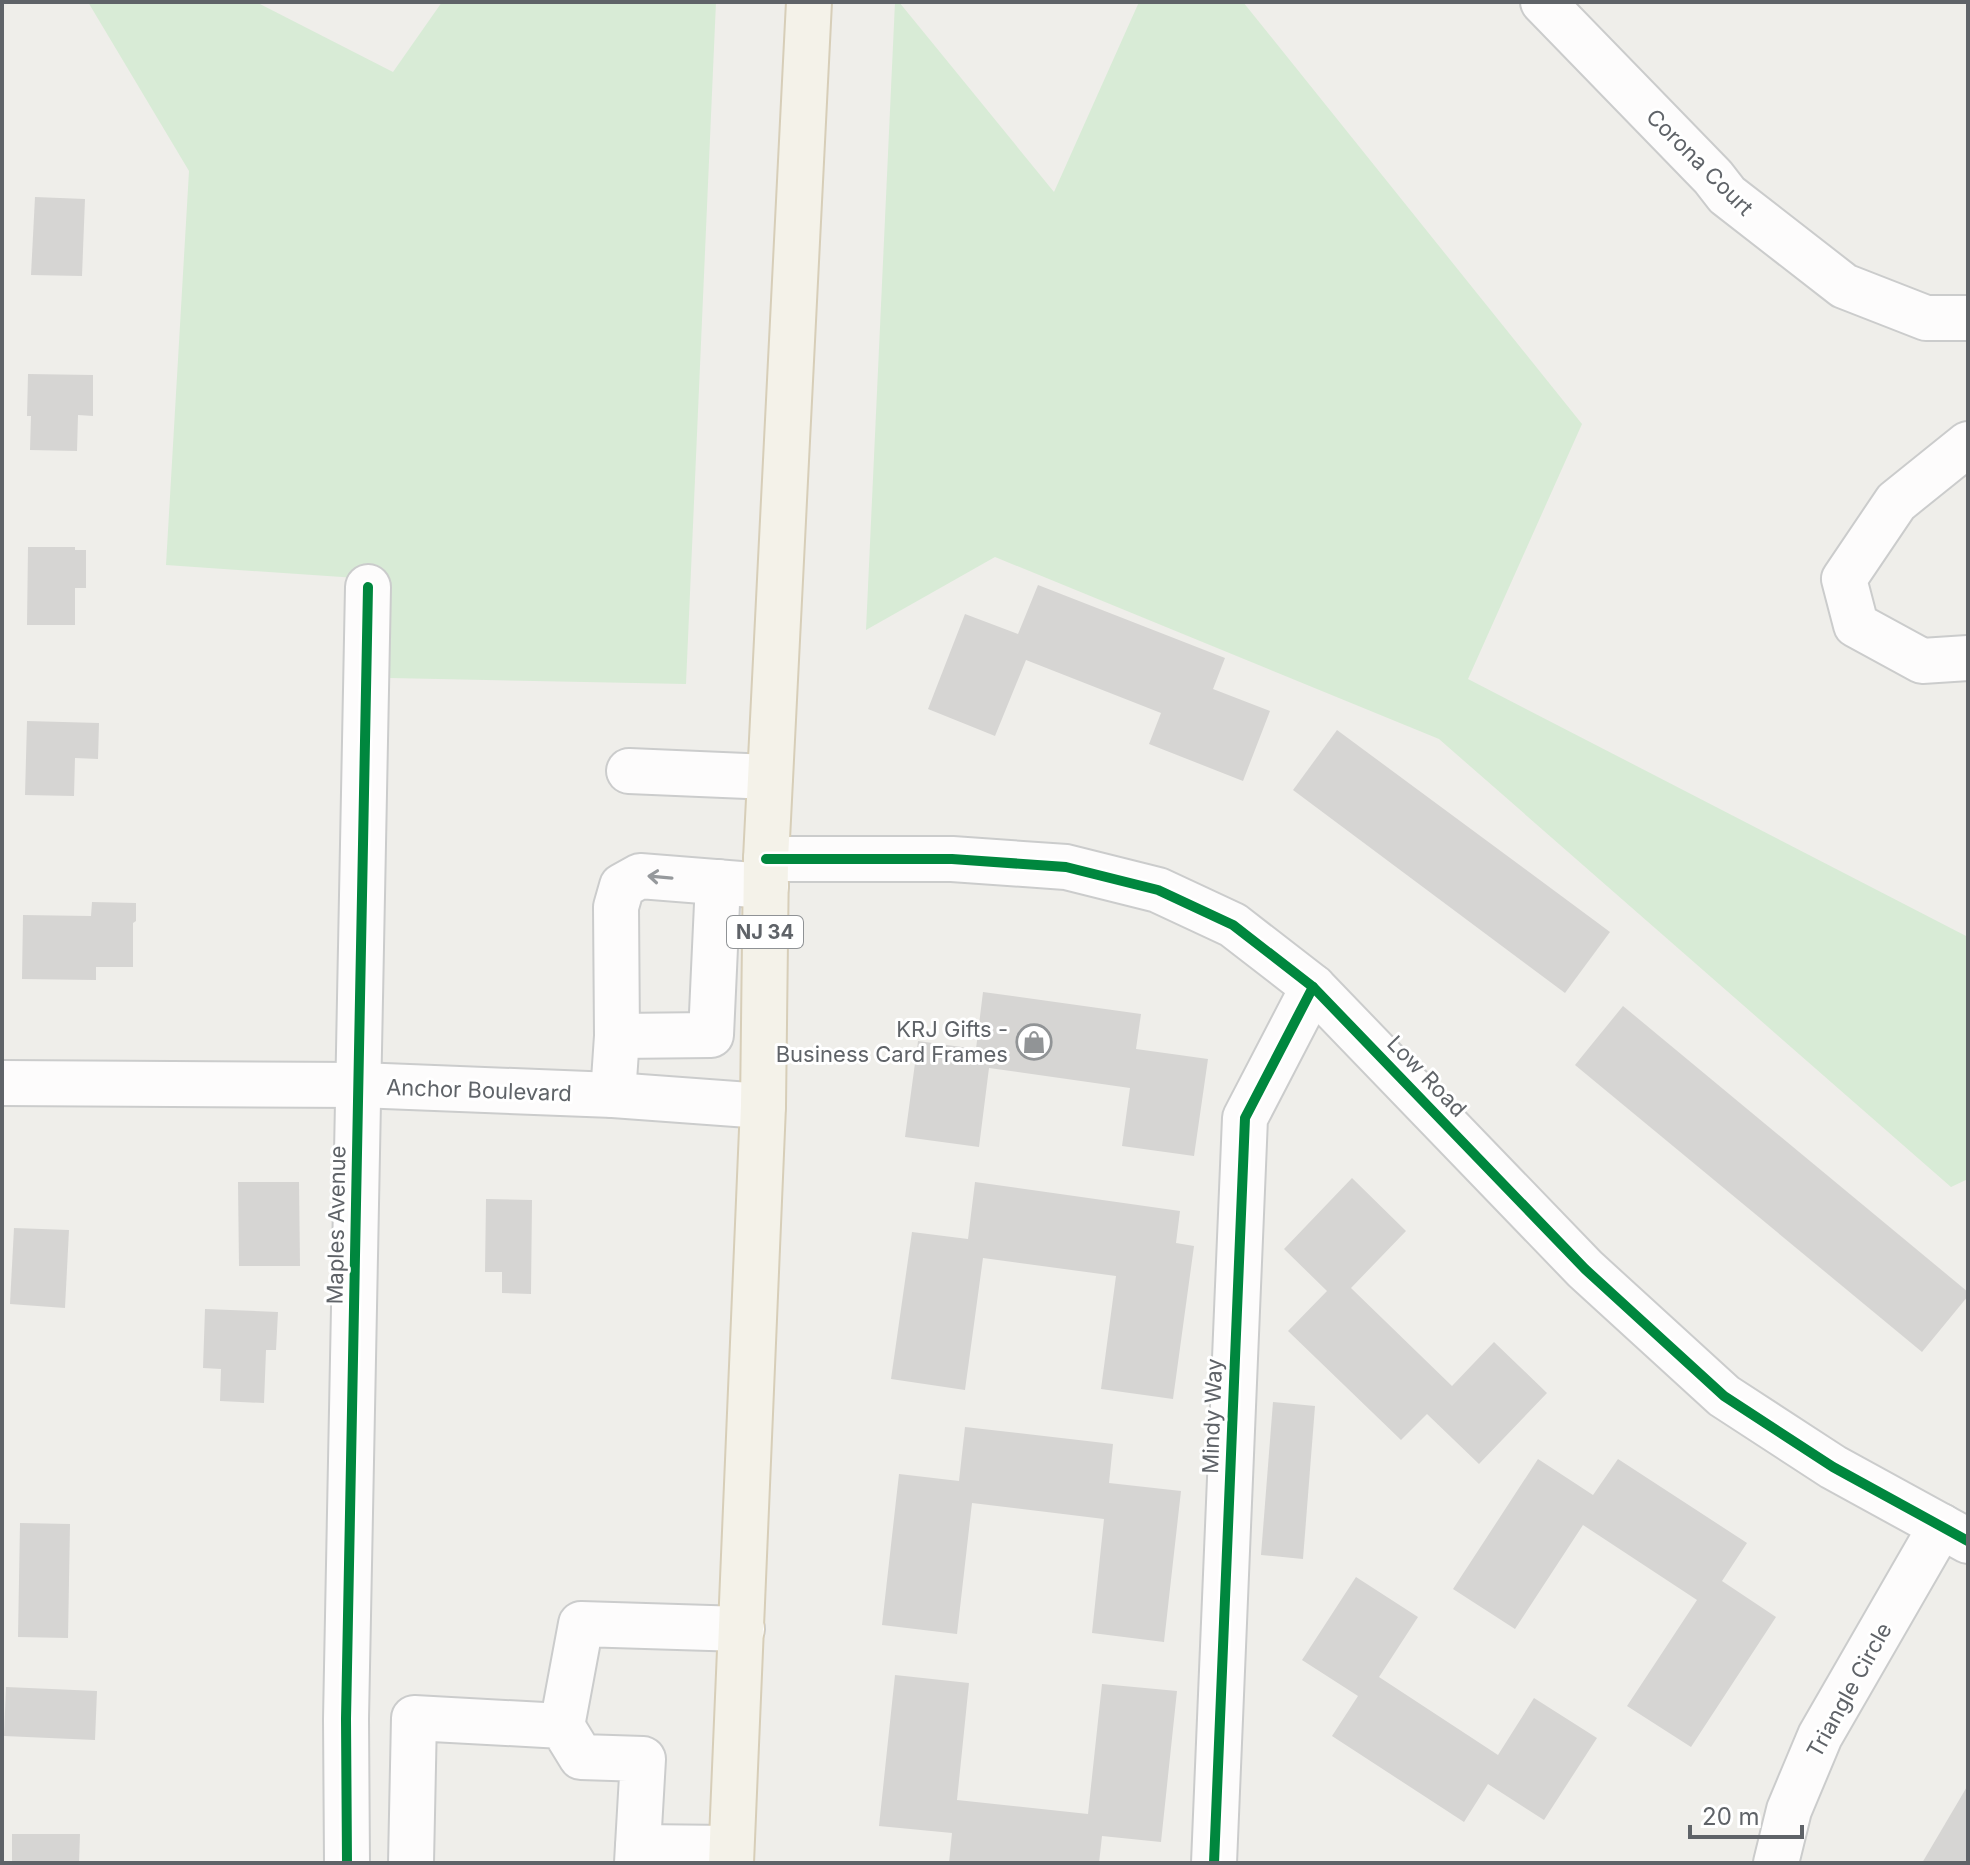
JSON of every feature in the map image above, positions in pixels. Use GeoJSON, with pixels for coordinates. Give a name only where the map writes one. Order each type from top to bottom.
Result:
{"type":"FeatureCollection","features":[{"type":"Feature","properties":{"kind":"main road","name":"NJ 34"},"geometry":{"type":"LineString","coordinates":[[731,1855],[763,1106],[770,777],[809,2]]}},
{"type":"Feature","properties":{"kind":"street","name":"Corona Court"},"geometry":{"type":"LineString","coordinates":[[1543,2],[1727,195],[1844,286],[1926,318],[1968,318]]}},
{"type":"Feature","properties":{"kind":"street"},"geometry":{"type":"LineString","coordinates":[[1968,444],[1896,502],[1844,579],[1856,625],[1922,661],[1968,658]]}},
{"type":"Feature","properties":{"kind":"street","name":"Maples Avenue"},"geometry":{"type":"LineString","coordinates":[[347,1863],[346,1719],[368,587]]}},
{"type":"Feature","properties":{"kind":"street"},"geometry":{"type":"LineString","coordinates":[[629,771],[770,777]]}},
{"type":"Feature","properties":{"kind":"street","name":"Low Road"},"geometry":{"type":"LineString","coordinates":[[617,1036],[616,907],[622,886],[640,876],[718,882],[766,873],[952,859],[1066,867],[1158,890],[1233,925],[1313,987],[1585,1269],[1724,1396],[1833,1467],[1955,1534]]}},
{"type":"Feature","properties":{"kind":"street"},"geometry":{"type":"LineString","coordinates":[[613,1095],[617,1036],[711,1035],[718,882]]}},
{"type":"Feature","properties":{"kind":"street","name":"Mindy Way"},"geometry":{"type":"LineString","coordinates":[[1214,1863],[1245,1118],[1313,987]]}},
{"type":"Feature","properties":{"kind":"street"},"geometry":{"type":"LineString","coordinates":[[689,1101],[692,1035]]}},
{"type":"Feature","properties":{"kind":"street","name":"Anchor Boulevard"},"geometry":{"type":"LineString","coordinates":[[2,1083],[359,1085],[613,1095],[763,1106]]}},
{"type":"Feature","properties":{"kind":"street","name":"Triangle Circle"},"geometry":{"type":"LineString","coordinates":[[1776,1863],[1789,1810],[1820,1736],[1955,1534]]}},
{"type":"Feature","properties":{"kind":"street"},"geometry":{"type":"LineString","coordinates":[[731,1855],[638,1855],[643,1759],[581,1757],[562,1726],[581,1624],[742,1629]]}},
{"type":"Feature","properties":{"kind":"street"},"geometry":{"type":"LineString","coordinates":[[411,1863],[414,1718]]}},
{"type":"Feature","properties":{"kind":"street"},"geometry":{"type":"LineString","coordinates":[[346,1719],[414,1718],[562,1726]]}},
{"type":"Feature","properties":{"kind":"green space"},"geometry":{"type":"Polygon","coordinates":[[[88,2],[256,2],[393,72],[442,2],[716,2],[686,684],[390,678],[386,580],[166,565],[189,171],[88,2]]]}},
{"type":"Feature","properties":{"kind":"green space"},"geometry":{"type":"Polygon","coordinates":[[[895,2],[899,2],[1054,192],[1139,2],[1243,2],[1582,424],[1468,679],[1968,937],[1968,1179],[1951,1187],[1439,739],[995,557],[866,630],[895,2]]]}},
{"type":"Feature","properties":{"kind":"building"},"geometry":{"type":"Polygon","coordinates":[[[35,197],[85,199],[82,276],[31,275],[35,197]]]}},
{"type":"Feature","properties":{"kind":"building"},"geometry":{"type":"Polygon","coordinates":[[[28,374],[93,375],[93,416],[78,415],[77,451],[30,450],[28,374]]]}},
{"type":"Feature","properties":{"kind":"building"},"geometry":{"type":"Polygon","coordinates":[[[28,547],[75,547],[75,550],[86,550],[86,588],[75,588],[75,625],[27,625],[28,547]]]}},
{"type":"Feature","properties":{"kind":"building"},"geometry":{"type":"Polygon","coordinates":[[[1038,585],[1225,658],[1213,689],[1270,711],[1243,781],[1149,744],[1161,713],[1026,660],[995,736],[928,709],[965,614],[1018,634],[1038,585]]]}},
{"type":"Feature","properties":{"kind":"building"},"geometry":{"type":"Polygon","coordinates":[[[27,721],[99,723],[98,759],[75,758],[74,796],[25,795],[27,721]]]}},
{"type":"Feature","properties":{"kind":"building"},"geometry":{"type":"Polygon","coordinates":[[[1337,730],[1610,932],[1565,993],[1293,790],[1337,730]]]}},
{"type":"Feature","properties":{"kind":"building"},"geometry":{"type":"Polygon","coordinates":[[[92,902],[136,903],[133,967],[96,967],[96,980],[22,979],[23,915],[91,916],[92,902]]]}},
{"type":"Feature","properties":{"kind":"building"},"geometry":{"type":"Polygon","coordinates":[[[983,992],[1141,1014],[1136,1049],[1208,1059],[1194,1156],[1122,1146],[1130,1088],[989,1068],[979,1147],[905,1137],[918,1041],[976,1049],[983,992]]]}},
{"type":"Feature","properties":{"kind":"building"},"geometry":{"type":"Polygon","coordinates":[[[1623,1006],[1968,1292],[1968,1296],[1922,1352],[1575,1065],[1623,1006]]]}},
{"type":"Feature","properties":{"kind":"building"},"geometry":{"type":"Polygon","coordinates":[[[1352,1178],[1406,1231],[1351,1288],[1452,1386],[1494,1342],[1547,1393],[1479,1464],[1427,1414],[1401,1440],[1288,1331],[1327,1291],[1284,1249],[1352,1178]]]}},
{"type":"Feature","properties":{"kind":"building"},"geometry":{"type":"Polygon","coordinates":[[[238,1182],[299,1182],[300,1266],[239,1266],[238,1182]]]}},
{"type":"Feature","properties":{"kind":"building"},"geometry":{"type":"Polygon","coordinates":[[[975,1182],[1180,1211],[1176,1243],[1194,1246],[1173,1399],[1101,1389],[1116,1276],[983,1258],[965,1390],[891,1379],[912,1232],[968,1239],[975,1182]]]}},
{"type":"Feature","properties":{"kind":"building"},"geometry":{"type":"Polygon","coordinates":[[[486,1199],[532,1200],[531,1294],[502,1293],[502,1272],[485,1272],[486,1199]]]}},
{"type":"Feature","properties":{"kind":"building"},"geometry":{"type":"Polygon","coordinates":[[[14,1228],[69,1230],[65,1308],[10,1304],[14,1228]]]}},
{"type":"Feature","properties":{"kind":"building"},"geometry":{"type":"Polygon","coordinates":[[[205,1309],[278,1312],[276,1350],[266,1350],[264,1403],[220,1401],[221,1369],[203,1368],[205,1309]]]}},
{"type":"Feature","properties":{"kind":"building"},"geometry":{"type":"Polygon","coordinates":[[[1273,1402],[1315,1406],[1303,1559],[1261,1555],[1273,1402]]]}},
{"type":"Feature","properties":{"kind":"building"},"geometry":{"type":"Polygon","coordinates":[[[965,1427],[1113,1444],[1109,1483],[1181,1491],[1164,1642],[1092,1633],[1104,1519],[972,1503],[957,1634],[882,1625],[899,1474],[959,1481],[965,1427]]]}},
{"type":"Feature","properties":{"kind":"building"},"geometry":{"type":"Polygon","coordinates":[[[1538,1459],[1593,1495],[1618,1459],[1747,1543],[1722,1581],[1776,1617],[1691,1747],[1627,1706],[1697,1600],[1583,1525],[1515,1629],[1453,1589],[1538,1459]]]}},
{"type":"Feature","properties":{"kind":"building"},"geometry":{"type":"Polygon","coordinates":[[[20,1523],[70,1524],[68,1638],[18,1637],[20,1523]]]}},
{"type":"Feature","properties":{"kind":"building"},"geometry":{"type":"Polygon","coordinates":[[[1356,1577],[1418,1617],[1379,1677],[1498,1755],[1534,1698],[1597,1738],[1544,1820],[1488,1784],[1464,1822],[1332,1736],[1358,1696],[1302,1660],[1356,1577]]]}},
{"type":"Feature","properties":{"kind":"building"},"geometry":{"type":"Polygon","coordinates":[[[895,1675],[969,1683],[957,1800],[1088,1814],[1102,1684],[1177,1691],[1161,1842],[1102,1836],[1099,1863],[949,1863],[952,1833],[879,1826],[895,1675]]]}},
{"type":"Feature","properties":{"kind":"building"},"geometry":{"type":"Polygon","coordinates":[[[6,1687],[97,1691],[95,1740],[4,1736],[6,1687]]]}},
{"type":"Feature","properties":{"kind":"building"},"geometry":{"type":"Polygon","coordinates":[[[1968,1785],[1968,1863],[1922,1863],[1968,1785]]]}},
{"type":"Feature","properties":{"kind":"building"},"geometry":{"type":"Polygon","coordinates":[[[12,1834],[80,1834],[79,1863],[12,1863],[12,1834]]]}},
{"type":"Feature","properties":{"kind":"cycle path"},"geometry":{"type":"LineString","coordinates":[[347,1863],[346,1719],[368,587]]}},
{"type":"Feature","properties":{"kind":"cycle path"},"geometry":{"type":"LineString","coordinates":[[766,859],[952,859],[1066,867],[1158,890],[1233,925],[1313,987],[1585,1269],[1724,1396],[1833,1467],[1968,1541]]}},
{"type":"Feature","properties":{"kind":"cycle path"},"geometry":{"type":"LineString","coordinates":[[1214,1863],[1245,1118],[1313,987]]}},
{"type":"Feature","properties":{"kind":"place","name":"KRJ Gifts - Business Card Frames"},"geometry":{"type":"Point","coordinates":[1034,1042]}}]}
